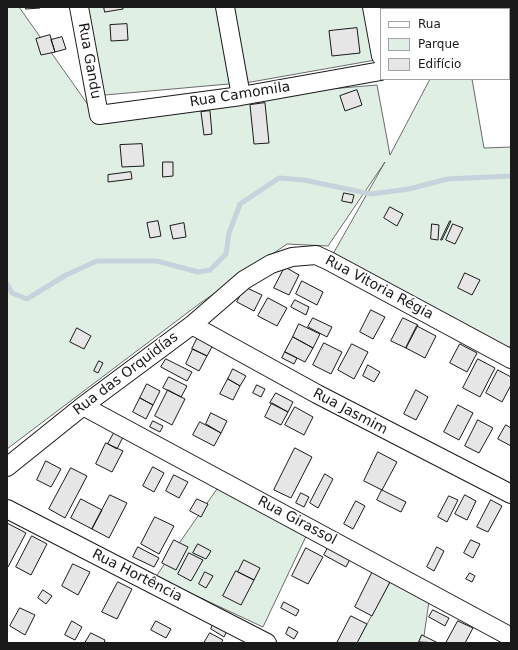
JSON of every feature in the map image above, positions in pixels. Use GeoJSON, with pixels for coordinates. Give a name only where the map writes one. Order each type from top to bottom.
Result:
{"type":"FeatureCollection","features":[{"type":"Feature","properties":{"kind":"street","name":"Rua Gandu"},"geometry":{"type":"LineString","coordinates":[[79,7],[99,115]]}},
{"type":"Feature","properties":{"kind":"street"},"geometry":{"type":"LineString","coordinates":[[225,7],[241,96]]}},
{"type":"Feature","properties":{"kind":"street"},"geometry":{"type":"LineString","coordinates":[[372,7],[380,51]]}},
{"type":"Feature","properties":{"kind":"street","name":"Rua Camomila"},"geometry":{"type":"LineString","coordinates":[[99,115],[241,96],[380,71]]}},
{"type":"Feature","properties":{"kind":"street","name":"Rua Vitoria Régia"},"geometry":{"type":"LineString","coordinates":[[244,280],[271,264],[292,257],[316,255],[329,260],[511,359]]}},
{"type":"Feature","properties":{"kind":"street","name":"Rua das Orquidías"},"geometry":{"type":"LineString","coordinates":[[7,466],[83,406],[192,325],[244,280]]}},
{"type":"Feature","properties":{"kind":"street","name":"Rua Jasmim"},"geometry":{"type":"LineString","coordinates":[[192,325],[317,394],[511,494]]}},
{"type":"Feature","properties":{"kind":"street","name":"Rua Girassol"},"geometry":{"type":"LineString","coordinates":[[83,406],[511,637]]}},
{"type":"Feature","properties":{"kind":"street","name":"Rua Hortência"},"geometry":{"type":"LineString","coordinates":[[7,509],[267,643]]}},
{"type":"Feature","properties":{"kind":"green space"},"geometry":{"type":"Polygon","coordinates":[[[7,7],[19,7],[91,109],[377,85],[390,155],[429,80],[472,80],[484,148],[511,147],[511,346],[499,352],[329,261],[385,162],[328,246],[287,244],[199,304],[7,449],[7,7]]]}},
{"type":"Feature","properties":{"kind":"green space"},"geometry":{"type":"Polygon","coordinates":[[[86,7],[370,7],[380,59],[251,82],[105,95],[86,7]]]}},
{"type":"Feature","properties":{"kind":"green space"},"geometry":{"type":"Polygon","coordinates":[[[510,7],[511,34],[510,8],[382,8],[510,7]]]}},
{"type":"Feature","properties":{"kind":"green space"},"geometry":{"type":"Polygon","coordinates":[[[223,481],[310,528],[263,627],[156,577],[223,481]]]}},
{"type":"Feature","properties":{"kind":"green space"},"geometry":{"type":"Polygon","coordinates":[[[391,581],[429,601],[423,643],[357,643],[391,581]]]}},
{"type":"Feature","properties":{"kind":"building"},"geometry":{"type":"Polygon","coordinates":[[[26,7],[39,7],[40,8],[26,9],[26,7]]]}},
{"type":"Feature","properties":{"kind":"building"},"geometry":{"type":"Polygon","coordinates":[[[104,7],[123,7],[123,9],[105,12],[104,7]]]}},
{"type":"Feature","properties":{"kind":"building"},"geometry":{"type":"Polygon","coordinates":[[[127,24],[128,40],[111,41],[110,25],[127,24]]]}},
{"type":"Feature","properties":{"kind":"building"},"geometry":{"type":"Polygon","coordinates":[[[357,28],[360,53],[332,56],[329,31],[357,28]]]}},
{"type":"Feature","properties":{"kind":"building"},"geometry":{"type":"Polygon","coordinates":[[[50,35],[55,52],[41,55],[36,39],[50,35]]]}},
{"type":"Feature","properties":{"kind":"building"},"geometry":{"type":"Polygon","coordinates":[[[62,37],[66,49],[55,52],[51,40],[62,37]]]}},
{"type":"Feature","properties":{"kind":"building"},"geometry":{"type":"Polygon","coordinates":[[[357,90],[362,105],[345,111],[340,96],[357,90]]]}},
{"type":"Feature","properties":{"kind":"building"},"geometry":{"type":"Polygon","coordinates":[[[265,103],[269,143],[254,144],[250,105],[265,103]]]}},
{"type":"Feature","properties":{"kind":"building"},"geometry":{"type":"Polygon","coordinates":[[[210,111],[212,134],[204,135],[201,112],[210,111]]]}},
{"type":"Feature","properties":{"kind":"building"},"geometry":{"type":"Polygon","coordinates":[[[142,144],[144,166],[122,167],[120,145],[142,144]]]}},
{"type":"Feature","properties":{"kind":"building"},"geometry":{"type":"Polygon","coordinates":[[[163,162],[173,162],[173,176],[163,177],[163,162]]]}},
{"type":"Feature","properties":{"kind":"building"},"geometry":{"type":"Polygon","coordinates":[[[131,172],[132,179],[108,182],[108,175],[131,172]]]}},
{"type":"Feature","properties":{"kind":"building"},"geometry":{"type":"Polygon","coordinates":[[[344,193],[354,195],[352,203],[342,201],[344,193]]]}},
{"type":"Feature","properties":{"kind":"building"},"geometry":{"type":"Polygon","coordinates":[[[390,207],[403,214],[397,226],[384,218],[390,207]]]}},
{"type":"Feature","properties":{"kind":"building"},"geometry":{"type":"Polygon","coordinates":[[[158,221],[161,236],[150,238],[147,223],[158,221]]]}},
{"type":"Feature","properties":{"kind":"building"},"geometry":{"type":"Polygon","coordinates":[[[450,221],[451,221],[441,240],[450,221]]]}},
{"type":"Feature","properties":{"kind":"building"},"geometry":{"type":"Polygon","coordinates":[[[184,223],[186,237],[173,239],[170,226],[184,223]]]}},
{"type":"Feature","properties":{"kind":"building"},"geometry":{"type":"Polygon","coordinates":[[[432,224],[439,225],[438,240],[431,239],[432,224]]]}},
{"type":"Feature","properties":{"kind":"building"},"geometry":{"type":"Polygon","coordinates":[[[453,224],[463,228],[455,244],[446,240],[453,224]]]}},
{"type":"Feature","properties":{"kind":"building"},"geometry":{"type":"Polygon","coordinates":[[[285,267],[299,275],[289,295],[274,288],[285,267]]]}},
{"type":"Feature","properties":{"kind":"building"},"geometry":{"type":"Polygon","coordinates":[[[465,273],[480,280],[472,295],[458,288],[465,273]]]}},
{"type":"Feature","properties":{"kind":"building"},"geometry":{"type":"Polygon","coordinates":[[[302,281],[323,292],[317,305],[296,294],[302,281]]]}},
{"type":"Feature","properties":{"kind":"building"},"geometry":{"type":"Polygon","coordinates":[[[245,287],[262,295],[254,311],[237,302],[245,287]]]}},
{"type":"Feature","properties":{"kind":"building"},"geometry":{"type":"Polygon","coordinates":[[[268,298],[287,308],[277,326],[258,316],[268,298]]]}},
{"type":"Feature","properties":{"kind":"building"},"geometry":{"type":"Polygon","coordinates":[[[295,300],[309,307],[306,315],[291,307],[295,300]]]}},
{"type":"Feature","properties":{"kind":"building"},"geometry":{"type":"Polygon","coordinates":[[[371,310],[385,317],[373,339],[360,332],[371,310]]]}},
{"type":"Feature","properties":{"kind":"building"},"geometry":{"type":"Polygon","coordinates":[[[313,318],[332,327],[327,337],[308,327],[313,318]]]}},
{"type":"Feature","properties":{"kind":"building"},"geometry":{"type":"Polygon","coordinates":[[[403,318],[418,325],[406,348],[391,341],[403,318]]]}},
{"type":"Feature","properties":{"kind":"building"},"geometry":{"type":"Polygon","coordinates":[[[299,324],[320,334],[313,348],[293,337],[299,324]]]}},
{"type":"Feature","properties":{"kind":"building"},"geometry":{"type":"Polygon","coordinates":[[[417,326],[436,336],[425,358],[406,348],[417,326]]]}},
{"type":"Feature","properties":{"kind":"building"},"geometry":{"type":"Polygon","coordinates":[[[77,328],[91,336],[84,349],[70,342],[77,328]]]}},
{"type":"Feature","properties":{"kind":"building"},"geometry":{"type":"Polygon","coordinates":[[[198,337],[213,345],[207,356],[192,349],[198,337]]]}},
{"type":"Feature","properties":{"kind":"building"},"geometry":{"type":"Polygon","coordinates":[[[293,337],[313,348],[305,362],[285,352],[293,337]]]}},
{"type":"Feature","properties":{"kind":"building"},"geometry":{"type":"Polygon","coordinates":[[[324,343],[342,352],[331,374],[313,365],[324,343]]]}},
{"type":"Feature","properties":{"kind":"building"},"geometry":{"type":"Polygon","coordinates":[[[352,344],[368,352],[354,379],[338,370],[352,344]]]}},
{"type":"Feature","properties":{"kind":"building"},"geometry":{"type":"Polygon","coordinates":[[[460,344],[477,353],[467,372],[450,363],[460,344]]]}},
{"type":"Feature","properties":{"kind":"building"},"geometry":{"type":"Polygon","coordinates":[[[193,349],[207,356],[199,371],[186,364],[193,349]]]}},
{"type":"Feature","properties":{"kind":"building"},"geometry":{"type":"Polygon","coordinates":[[[285,352],[297,358],[294,364],[282,358],[285,352]]]}},
{"type":"Feature","properties":{"kind":"building"},"geometry":{"type":"Polygon","coordinates":[[[166,359],[192,372],[187,381],[161,367],[166,359]]]}},
{"type":"Feature","properties":{"kind":"building"},"geometry":{"type":"Polygon","coordinates":[[[478,359],[495,368],[480,397],[463,388],[478,359]]]}},
{"type":"Feature","properties":{"kind":"building"},"geometry":{"type":"Polygon","coordinates":[[[99,361],[103,363],[98,373],[94,371],[99,361]]]}},
{"type":"Feature","properties":{"kind":"building"},"geometry":{"type":"Polygon","coordinates":[[[368,365],[380,372],[374,382],[363,376],[368,365]]]}},
{"type":"Feature","properties":{"kind":"building"},"geometry":{"type":"Polygon","coordinates":[[[233,369],[246,376],[240,386],[228,379],[233,369]]]}},
{"type":"Feature","properties":{"kind":"building"},"geometry":{"type":"Polygon","coordinates":[[[498,370],[511,377],[511,385],[502,402],[486,393],[498,370]]]}},
{"type":"Feature","properties":{"kind":"building"},"geometry":{"type":"Polygon","coordinates":[[[169,377],[187,386],[181,397],[163,388],[169,377]]]}},
{"type":"Feature","properties":{"kind":"building"},"geometry":{"type":"Polygon","coordinates":[[[228,379],[240,386],[233,400],[220,394],[228,379]]]}},
{"type":"Feature","properties":{"kind":"building"},"geometry":{"type":"Polygon","coordinates":[[[147,384],[160,391],[153,405],[140,398],[147,384]]]}},
{"type":"Feature","properties":{"kind":"building"},"geometry":{"type":"Polygon","coordinates":[[[257,385],[265,389],[261,397],[253,393],[257,385]]]}},
{"type":"Feature","properties":{"kind":"building"},"geometry":{"type":"Polygon","coordinates":[[[168,390],[185,399],[172,425],[155,416],[168,390]]]}},
{"type":"Feature","properties":{"kind":"building"},"geometry":{"type":"Polygon","coordinates":[[[416,390],[428,397],[416,420],[404,414],[416,390]]]}},
{"type":"Feature","properties":{"kind":"building"},"geometry":{"type":"Polygon","coordinates":[[[276,393],[293,402],[288,412],[270,403],[276,393]]]}},
{"type":"Feature","properties":{"kind":"building"},"geometry":{"type":"Polygon","coordinates":[[[140,398],[153,405],[146,419],[133,412],[140,398]]]}},
{"type":"Feature","properties":{"kind":"building"},"geometry":{"type":"Polygon","coordinates":[[[272,403],[288,412],[281,425],[265,417],[272,403]]]}},
{"type":"Feature","properties":{"kind":"building"},"geometry":{"type":"Polygon","coordinates":[[[458,405],[473,413],[459,440],[444,432],[458,405]]]}},
{"type":"Feature","properties":{"kind":"building"},"geometry":{"type":"Polygon","coordinates":[[[295,407],[313,417],[304,435],[285,425],[295,407]]]}},
{"type":"Feature","properties":{"kind":"building"},"geometry":{"type":"Polygon","coordinates":[[[211,413],[227,421],[221,433],[206,424],[211,413]]]}},
{"type":"Feature","properties":{"kind":"building"},"geometry":{"type":"Polygon","coordinates":[[[478,420],[493,428],[479,453],[465,446],[478,420]]]}},
{"type":"Feature","properties":{"kind":"building"},"geometry":{"type":"Polygon","coordinates":[[[153,421],[163,426],[160,432],[150,427],[153,421]]]}},
{"type":"Feature","properties":{"kind":"building"},"geometry":{"type":"Polygon","coordinates":[[[200,422],[221,433],[214,446],[193,435],[200,422]]]}},
{"type":"Feature","properties":{"kind":"building"},"geometry":{"type":"Polygon","coordinates":[[[506,425],[511,428],[511,446],[498,439],[506,425]]]}},
{"type":"Feature","properties":{"kind":"building"},"geometry":{"type":"Polygon","coordinates":[[[114,433],[123,437],[117,449],[108,444],[114,433]]]}},
{"type":"Feature","properties":{"kind":"building"},"geometry":{"type":"Polygon","coordinates":[[[106,443],[123,451],[112,472],[96,464],[106,443]]]}},
{"type":"Feature","properties":{"kind":"building"},"geometry":{"type":"Polygon","coordinates":[[[295,448],[312,457],[291,498],[274,490],[295,448]]]}},
{"type":"Feature","properties":{"kind":"building"},"geometry":{"type":"Polygon","coordinates":[[[378,452],[397,462],[382,490],[364,481],[378,452]]]}},
{"type":"Feature","properties":{"kind":"building"},"geometry":{"type":"Polygon","coordinates":[[[46,461],[61,469],[51,487],[37,480],[46,461]]]}},
{"type":"Feature","properties":{"kind":"building"},"geometry":{"type":"Polygon","coordinates":[[[153,467],[164,473],[154,492],[143,486],[153,467]]]}},
{"type":"Feature","properties":{"kind":"building"},"geometry":{"type":"Polygon","coordinates":[[[71,468],[87,476],[65,518],[49,509],[71,468]]]}},
{"type":"Feature","properties":{"kind":"building"},"geometry":{"type":"Polygon","coordinates":[[[325,474],[333,479],[318,508],[310,503],[325,474]]]}},
{"type":"Feature","properties":{"kind":"building"},"geometry":{"type":"Polygon","coordinates":[[[174,475],[188,482],[179,498],[166,491],[174,475]]]}},
{"type":"Feature","properties":{"kind":"building"},"geometry":{"type":"Polygon","coordinates":[[[382,490],[406,502],[401,512],[377,500],[382,490]]]}},
{"type":"Feature","properties":{"kind":"building"},"geometry":{"type":"Polygon","coordinates":[[[301,493],[309,497],[304,507],[296,503],[301,493]]]}},
{"type":"Feature","properties":{"kind":"building"},"geometry":{"type":"Polygon","coordinates":[[[110,495],[127,503],[109,538],[92,529],[110,495]]]}},
{"type":"Feature","properties":{"kind":"building"},"geometry":{"type":"Polygon","coordinates":[[[465,495],[476,501],[467,520],[455,514],[465,495]]]}},
{"type":"Feature","properties":{"kind":"building"},"geometry":{"type":"Polygon","coordinates":[[[449,496],[458,500],[447,522],[438,517],[449,496]]]}},
{"type":"Feature","properties":{"kind":"building"},"geometry":{"type":"Polygon","coordinates":[[[81,499],[102,510],[92,529],[71,518],[81,499]]]}},
{"type":"Feature","properties":{"kind":"building"},"geometry":{"type":"Polygon","coordinates":[[[197,499],[208,504],[201,517],[190,511],[197,499]]]}},
{"type":"Feature","properties":{"kind":"building"},"geometry":{"type":"Polygon","coordinates":[[[491,500],[502,506],[488,532],[477,527],[491,500]]]}},
{"type":"Feature","properties":{"kind":"building"},"geometry":{"type":"Polygon","coordinates":[[[356,501],[365,506],[353,529],[344,524],[356,501]]]}},
{"type":"Feature","properties":{"kind":"building"},"geometry":{"type":"Polygon","coordinates":[[[155,517],[174,526],[159,554],[141,544],[155,517]]]}},
{"type":"Feature","properties":{"kind":"building"},"geometry":{"type":"Polygon","coordinates":[[[7,523],[26,533],[8,567],[7,566],[7,523]]]}},
{"type":"Feature","properties":{"kind":"building"},"geometry":{"type":"Polygon","coordinates":[[[32,536],[47,544],[31,575],[16,567],[32,536]]]}},
{"type":"Feature","properties":{"kind":"building"},"geometry":{"type":"Polygon","coordinates":[[[174,540],[188,547],[176,570],[162,563],[174,540]]]}},
{"type":"Feature","properties":{"kind":"building"},"geometry":{"type":"Polygon","coordinates":[[[471,540],[480,544],[473,558],[464,553],[471,540]]]}},
{"type":"Feature","properties":{"kind":"building"},"geometry":{"type":"Polygon","coordinates":[[[198,544],[211,551],[206,559],[193,553],[198,544]]]}},
{"type":"Feature","properties":{"kind":"building"},"geometry":{"type":"Polygon","coordinates":[[[329,546],[351,557],[346,567],[324,555],[329,546]]]}},
{"type":"Feature","properties":{"kind":"building"},"geometry":{"type":"Polygon","coordinates":[[[138,547],[159,558],[154,567],[133,557],[138,547]]]}},
{"type":"Feature","properties":{"kind":"building"},"geometry":{"type":"Polygon","coordinates":[[[437,547],[444,551],[434,571],[427,567],[437,547]]]}},
{"type":"Feature","properties":{"kind":"building"},"geometry":{"type":"Polygon","coordinates":[[[306,548],[323,557],[308,584],[292,576],[306,548]]]}},
{"type":"Feature","properties":{"kind":"building"},"geometry":{"type":"Polygon","coordinates":[[[189,553],[203,560],[191,581],[178,574],[189,553]]]}},
{"type":"Feature","properties":{"kind":"building"},"geometry":{"type":"Polygon","coordinates":[[[244,560],[260,568],[254,580],[238,572],[244,560]]]}},
{"type":"Feature","properties":{"kind":"building"},"geometry":{"type":"Polygon","coordinates":[[[73,564],[90,572],[78,595],[62,586],[73,564]]]}},
{"type":"Feature","properties":{"kind":"building"},"geometry":{"type":"Polygon","coordinates":[[[236,571],[254,580],[241,605],[223,596],[236,571]]]}},
{"type":"Feature","properties":{"kind":"building"},"geometry":{"type":"Polygon","coordinates":[[[373,571],[391,580],[372,616],[355,607],[373,571]]]}},
{"type":"Feature","properties":{"kind":"building"},"geometry":{"type":"Polygon","coordinates":[[[205,572],[213,576],[206,588],[199,584],[205,572]]]}},
{"type":"Feature","properties":{"kind":"building"},"geometry":{"type":"Polygon","coordinates":[[[470,573],[475,576],[472,582],[466,579],[470,573]]]}},
{"type":"Feature","properties":{"kind":"building"},"geometry":{"type":"Polygon","coordinates":[[[118,582],[132,589],[117,619],[102,612],[118,582]]]}},
{"type":"Feature","properties":{"kind":"building"},"geometry":{"type":"Polygon","coordinates":[[[43,590],[52,596],[46,604],[38,598],[43,590]]]}},
{"type":"Feature","properties":{"kind":"building"},"geometry":{"type":"Polygon","coordinates":[[[284,602],[299,610],[296,616],[281,608],[284,602]]]}},
{"type":"Feature","properties":{"kind":"building"},"geometry":{"type":"Polygon","coordinates":[[[20,608],[35,615],[25,635],[10,626],[20,608]]]}},
{"type":"Feature","properties":{"kind":"building"},"geometry":{"type":"Polygon","coordinates":[[[433,610],[449,618],[445,626],[429,617],[433,610]]]}},
{"type":"Feature","properties":{"kind":"building"},"geometry":{"type":"Polygon","coordinates":[[[351,616],[367,624],[357,643],[337,643],[351,616]]]}},
{"type":"Feature","properties":{"kind":"building"},"geometry":{"type":"Polygon","coordinates":[[[72,621],[82,627],[75,640],[65,635],[72,621]]]}},
{"type":"Feature","properties":{"kind":"building"},"geometry":{"type":"Polygon","coordinates":[[[156,621],[171,629],[166,638],[151,630],[156,621]]]}},
{"type":"Feature","properties":{"kind":"building"},"geometry":{"type":"Polygon","coordinates":[[[458,621],[473,628],[465,643],[446,643],[458,621]]]}},
{"type":"Feature","properties":{"kind":"building"},"geometry":{"type":"Polygon","coordinates":[[[214,622],[228,629],[224,637],[211,629],[214,622]]]}},
{"type":"Feature","properties":{"kind":"building"},"geometry":{"type":"Polygon","coordinates":[[[289,627],[298,632],[294,639],[286,634],[289,627]]]}},
{"type":"Feature","properties":{"kind":"building"},"geometry":{"type":"Polygon","coordinates":[[[91,633],[105,640],[104,643],[85,643],[91,633]]]}},
{"type":"Feature","properties":{"kind":"building"},"geometry":{"type":"Polygon","coordinates":[[[210,633],[223,640],[221,643],[204,643],[210,633]]]}},
{"type":"Feature","properties":{"kind":"building"},"geometry":{"type":"Polygon","coordinates":[[[422,635],[438,643],[419,642],[422,635]]]}},
{"type":"Feature","properties":{"kind":"waterway"},"geometry":{"type":"LineString","coordinates":[[7,284],[12,293],[27,299],[66,275],[97,261],[157,261],[198,272],[210,270],[226,254],[229,233],[240,204],[279,178],[304,180],[371,194],[409,189],[447,179],[511,176]]}}]}
